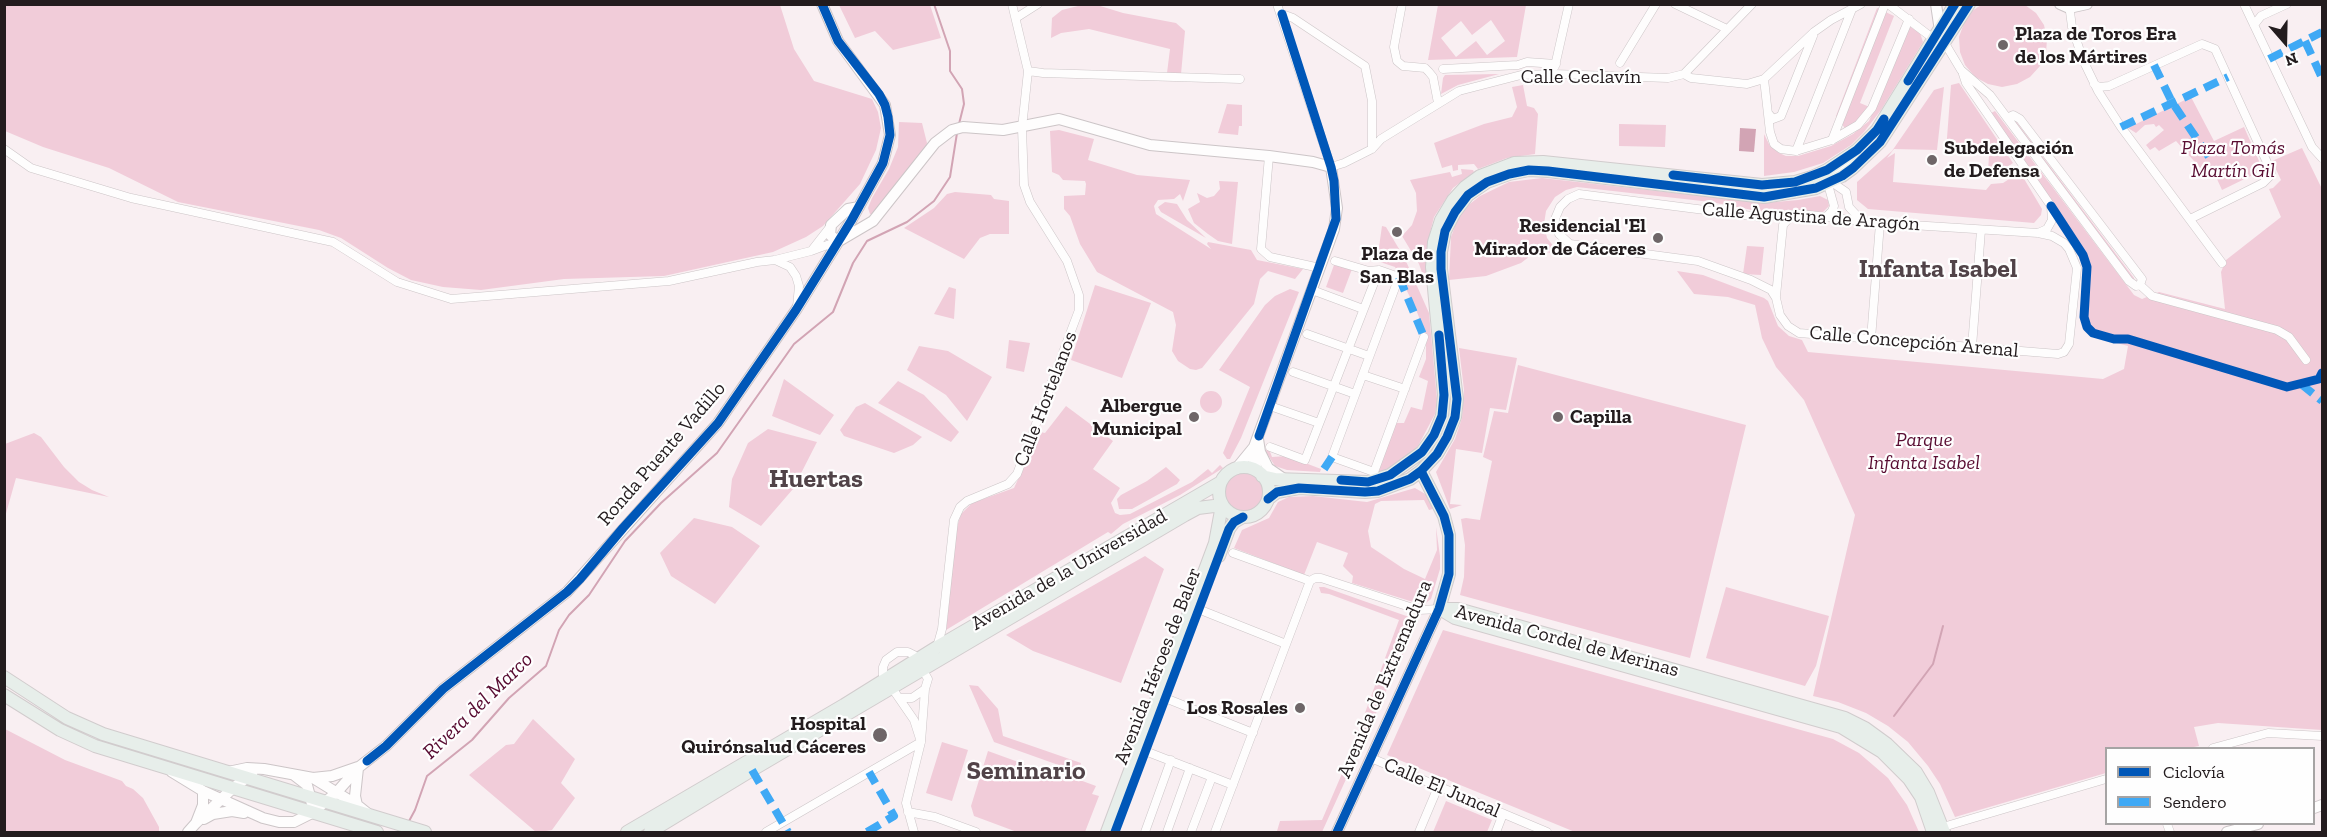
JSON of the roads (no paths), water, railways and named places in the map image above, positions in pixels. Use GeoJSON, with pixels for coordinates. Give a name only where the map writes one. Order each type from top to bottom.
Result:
{"type":"FeatureCollection","features":[{"type":"Feature","properties":{"kind":"main road","name":"Ronda Puente Vadillo"},"geometry":{"type":"LineString","coordinates":[[326,802],[359,767],[386,746],[443,688],[567,592],[718,423],[796,310],[838,241],[863,216],[883,163],[890,135],[888,117],[879,94],[838,41],[822,4]]}},
{"type":"Feature","properties":{"kind":"main road"},"geometry":{"type":"LineString","coordinates":[[1936,4],[1939,38]]}},
{"type":"Feature","properties":{"kind":"main road"},"geometry":{"type":"LineString","coordinates":[[1236,469],[1248,468],[1288,483],[1365,492],[1394,486],[1421,471],[1440,449],[1455,417],[1457,399],[1441,269],[1445,231],[1455,212],[1468,195],[1487,182],[1529,170],[1764,197],[1816,188],[1831,182],[1853,168],[1880,142],[1939,38],[1951,4]]}},
{"type":"Feature","properties":{"kind":"main road"},"geometry":{"type":"LineString","coordinates":[[1421,471],[1422,458],[1437,439],[1444,395],[1432,267],[1434,242],[1441,220],[1453,200],[1465,187],[1480,176],[1514,163],[1543,162],[1775,184],[1795,182],[1827,170],[1857,150],[1877,130],[1939,38],[1969,4]]}},
{"type":"Feature","properties":{"kind":"main road"},"geometry":{"type":"LineString","coordinates":[[2066,6],[2087,4]]}},
{"type":"Feature","properties":{"kind":"main road"},"geometry":{"type":"LineString","coordinates":[[863,216],[838,241],[830,235],[831,225],[848,209],[863,216],[877,216],[935,143],[957,128],[1003,130],[1059,119],[1150,145],[1269,156],[1331,167],[1336,219],[1256,443],[1254,461],[1269,490],[1268,499],[1256,514],[1235,516],[1222,505],[1219,490],[1221,482],[1226,475],[1236,469],[1256,443]]}},
{"type":"Feature","properties":{"kind":"main road"},"geometry":{"type":"LineString","coordinates":[[1268,499],[1288,483],[1390,476],[1422,452],[1434,435],[1442,416]]}},
{"type":"Feature","properties":{"kind":"main road"},"geometry":{"type":"LineString","coordinates":[[1256,443],[1268,468],[1288,483]]}},
{"type":"Feature","properties":{"kind":"main road"},"geometry":{"type":"LineString","coordinates":[[1371,477],[1393,480],[1411,470],[1421,471]]}},
{"type":"Feature","properties":{"kind":"main road","name":"Avenida de Extremadura"},"geometry":{"type":"LineString","coordinates":[[1337,832],[1439,609],[1449,574],[1449,535],[1444,516],[1421,471]]}},
{"type":"Feature","properties":{"kind":"main road","name":"Avenida de la Universidad"},"geometry":{"type":"LineString","coordinates":[[650,832],[668,827],[892,688],[937,647],[1221,482]]}},
{"type":"Feature","properties":{"kind":"main road","name":"Avenida de la Universidad"},"geometry":{"type":"LineString","coordinates":[[921,664],[1198,508],[1222,505]]}},
{"type":"Feature","properties":{"kind":"main road","name":"Avenida Héroes de Baler"},"geometry":{"type":"LineString","coordinates":[[1107,832],[1218,531],[1222,505]]}},
{"type":"Feature","properties":{"kind":"main road"},"geometry":{"type":"LineString","coordinates":[[1188,514],[1206,514],[1215,522],[1218,531]]}},
{"type":"Feature","properties":{"kind":"main road","name":"Avenida Héroes de Baler"},"geometry":{"type":"LineString","coordinates":[[1115,832],[1229,529],[1234,522],[1243,517]]}},
{"type":"Feature","properties":{"kind":"main road","name":"Avenida Cordel de Merinas"},"geometry":{"type":"LineString","coordinates":[[1439,609],[1458,609],[1845,718],[1865,728],[1887,744],[1916,772],[1928,792],[1940,831]]}},
{"type":"Feature","properties":{"kind":"main road"},"geometry":{"type":"LineString","coordinates":[[4,677],[67,718],[103,734],[425,832]]}},
{"type":"Feature","properties":{"kind":"main road","name":"Avenida de la Universidad"},"geometry":{"type":"LineString","coordinates":[[627,832],[892,688]]}},
{"type":"Feature","properties":{"kind":"main road"},"geometry":{"type":"LineString","coordinates":[[4,694],[60,730],[95,746],[374,832]]}},
{"type":"Feature","properties":{"kind":"main road","name":"Ronda Puente Vadillo"},"geometry":{"type":"LineString","coordinates":[[228,772],[247,768],[264,769],[313,777],[332,776],[359,767]]}},
{"type":"Feature","properties":{"kind":"main road"},"geometry":{"type":"LineString","coordinates":[[357,805],[355,796],[359,767]]}},
{"type":"Feature","properties":{"kind":"main road"},"geometry":{"type":"LineString","coordinates":[[167,769],[203,791],[254,814],[279,822],[330,818]]}},
{"type":"Feature","properties":{"kind":"main road"},"geometry":{"type":"LineString","coordinates":[[188,832],[233,788],[264,769]]}},
{"type":"Feature","properties":{"kind":"main road"},"geometry":{"type":"LineString","coordinates":[[290,773],[304,782],[312,798],[312,813]]}},
{"type":"Feature","properties":{"kind":"main road","name":"Ronda Puente Vadillo"},"geometry":{"type":"LineString","coordinates":[[313,777],[372,816]]}},
{"type":"Feature","properties":{"kind":"main road"},"geometry":{"type":"LineString","coordinates":[[246,778],[247,792],[254,814]]}},
{"type":"Feature","properties":{"kind":"main road"},"geometry":{"type":"LineString","coordinates":[[196,823],[203,805],[203,791]]}},
{"type":"Feature","properties":{"kind":"main road"},"geometry":{"type":"LineString","coordinates":[[294,822],[312,813],[326,802]]}},
{"type":"Feature","properties":{"kind":"main road"},"geometry":{"type":"LineString","coordinates":[[196,823],[213,814],[232,812],[254,814]]}},
{"type":"Feature","properties":{"kind":"main road"},"geometry":{"type":"LineString","coordinates":[[2227,832],[2254,825]]}},
{"type":"Feature","properties":{"kind":"street","name":"Calle Hortelanos"},"geometry":{"type":"LineString","coordinates":[[937,647],[942,630],[954,520],[960,507],[967,501],[1008,484],[1017,474],[1079,310],[1079,295],[1067,261],[1030,202],[1024,185],[1022,128],[1028,71],[1012,4]]}},
{"type":"Feature","properties":{"kind":"street"},"geometry":{"type":"LineString","coordinates":[[1016,18],[1038,4]]}},
{"type":"Feature","properties":{"kind":"street"},"geometry":{"type":"LineString","coordinates":[[1277,4],[1331,167]]}},
{"type":"Feature","properties":{"kind":"street"},"geometry":{"type":"LineString","coordinates":[[1402,4],[1394,47],[1397,61],[1403,66],[1425,68],[1429,72],[1433,77],[1438,103]]}},
{"type":"Feature","properties":{"kind":"street"},"geometry":{"type":"LineString","coordinates":[[1554,74],[1569,4]]}},
{"type":"Feature","properties":{"kind":"street"},"geometry":{"type":"LineString","coordinates":[[1620,63],[1656,4]]}},
{"type":"Feature","properties":{"kind":"street"},"geometry":{"type":"LineString","coordinates":[[1675,4],[1727,29]]}},
{"type":"Feature","properties":{"kind":"street"},"geometry":{"type":"LineString","coordinates":[[1684,74],[1752,4]]}},
{"type":"Feature","properties":{"kind":"street"},"geometry":{"type":"LineString","coordinates":[[1861,4],[1814,32],[1764,79],[1767,112],[1774,144],[1781,149],[1796,151],[1833,140],[1858,125],[1872,108],[1909,19]]}},
{"type":"Feature","properties":{"kind":"street"},"geometry":{"type":"LineString","coordinates":[[1833,140],[1887,4],[1939,38],[1961,70],[1966,83],[2051,207],[2052,220],[2047,229],[2038,233]]}},
{"type":"Feature","properties":{"kind":"street"},"geometry":{"type":"LineString","coordinates":[[2254,25],[2261,16],[2287,4]]}},
{"type":"Feature","properties":{"kind":"street"},"geometry":{"type":"LineString","coordinates":[[2066,6],[2083,60],[2103,99],[2121,127],[2222,263]]}},
{"type":"Feature","properties":{"kind":"street"},"geometry":{"type":"LineString","coordinates":[[2245,7],[2261,16]]}},
{"type":"Feature","properties":{"kind":"street"},"geometry":{"type":"LineString","coordinates":[[2245,7],[2319,156]]}},
{"type":"Feature","properties":{"kind":"street"},"geometry":{"type":"LineString","coordinates":[[1796,151],[1852,9]]}},
{"type":"Feature","properties":{"kind":"street"},"geometry":{"type":"LineString","coordinates":[[1282,14],[1293,18],[1365,66],[1372,100],[1372,148]]}},
{"type":"Feature","properties":{"kind":"street"},"geometry":{"type":"LineString","coordinates":[[1767,112],[1773,118],[1781,116],[1814,32]]}},
{"type":"Feature","properties":{"kind":"street"},"geometry":{"type":"LineString","coordinates":[[2094,84],[2099,87],[2109,86],[2202,44],[2215,49],[2271,175],[2264,183],[2190,219]]}},
{"type":"Feature","properties":{"kind":"street"},"geometry":{"type":"LineString","coordinates":[[1443,69],[1518,65],[1527,62],[1556,64]]}},
{"type":"Feature","properties":{"kind":"street"},"geometry":{"type":"LineString","coordinates":[[1518,65],[1521,75]]}},
{"type":"Feature","properties":{"kind":"street"},"geometry":{"type":"LineString","coordinates":[[1961,70],[1990,95],[2007,118],[2013,115],[2020,119],[2142,279],[2140,285],[2152,296],[2277,330],[2289,337],[2306,360]]}},
{"type":"Feature","properties":{"kind":"street"},"geometry":{"type":"LineString","coordinates":[[1028,71],[1049,74],[1240,79]]}},
{"type":"Feature","properties":{"kind":"street","name":"Calle Ceclavín"},"geometry":{"type":"LineString","coordinates":[[1331,167],[1344,163],[1372,148],[1381,139],[1459,91],[1521,75],[1668,78],[1684,74],[1691,78],[1747,84],[1764,79]]}},
{"type":"Feature","properties":{"kind":"street"},"geometry":{"type":"LineString","coordinates":[[2103,99],[2109,86]]}},
{"type":"Feature","properties":{"kind":"street"},"geometry":{"type":"LineString","coordinates":[[1826,217],[1834,206],[1829,188],[1833,174],[1856,159],[1877,130]]}},
{"type":"Feature","properties":{"kind":"street"},"geometry":{"type":"LineString","coordinates":[[4,149],[31,168],[131,198],[333,242],[397,282],[451,299],[669,281],[776,260],[838,241]]}},
{"type":"Feature","properties":{"kind":"street"},"geometry":{"type":"LineString","coordinates":[[1269,156],[1261,249],[1270,257],[1320,268]]}},
{"type":"Feature","properties":{"kind":"street"},"geometry":{"type":"LineString","coordinates":[[1853,168],[1846,192],[1853,213],[1861,220]]}},
{"type":"Feature","properties":{"kind":"street"},"geometry":{"type":"LineString","coordinates":[[1775,184],[1794,186],[1825,179],[1846,192]]}},
{"type":"Feature","properties":{"kind":"street"},"geometry":{"type":"LineString","coordinates":[[1816,188],[1826,191],[1833,197]]}},
{"type":"Feature","properties":{"kind":"street","name":"Calle Agustina de Aragón"},"geometry":{"type":"LineString","coordinates":[[1776,298],[1766,286],[1698,261],[1570,244],[1559,234],[1555,219],[1560,207],[1568,199],[1579,194],[1760,217],[1792,215],[1826,217],[1880,223],[2038,233],[2052,236],[2064,243],[2072,254],[2077,268],[2071,339],[2067,349]]}},
{"type":"Feature","properties":{"kind":"street"},"geometry":{"type":"LineString","coordinates":[[1776,298],[1783,225],[1792,215]]}},
{"type":"Feature","properties":{"kind":"street"},"geometry":{"type":"LineString","coordinates":[[1871,339],[1880,223]]}},
{"type":"Feature","properties":{"kind":"street"},"geometry":{"type":"LineString","coordinates":[[811,251],[831,225]]}},
{"type":"Feature","properties":{"kind":"street"},"geometry":{"type":"LineString","coordinates":[[1972,347],[1981,230]]}},
{"type":"Feature","properties":{"kind":"street"},"geometry":{"type":"LineString","coordinates":[[776,260],[790,267],[796,276],[799,286],[796,310]]}},
{"type":"Feature","properties":{"kind":"street"},"geometry":{"type":"LineString","coordinates":[[1335,261],[1399,277],[1332,457],[1371,477],[1424,337]]}},
{"type":"Feature","properties":{"kind":"street"},"geometry":{"type":"LineString","coordinates":[[1270,447],[1305,460],[1378,270]]}},
{"type":"Feature","properties":{"kind":"street"},"geometry":{"type":"LineString","coordinates":[[1312,290],[1363,309]]}},
{"type":"Feature","properties":{"kind":"street","name":"Calle Concepción Arenal"},"geometry":{"type":"LineString","coordinates":[[1776,298],[1780,315],[1788,326],[1799,333],[2058,354],[2067,349]]}},
{"type":"Feature","properties":{"kind":"street"},"geometry":{"type":"LineString","coordinates":[[1307,334],[1369,356]]}},
{"type":"Feature","properties":{"kind":"street"},"geometry":{"type":"LineString","coordinates":[[1293,372],[1355,394]]}},
{"type":"Feature","properties":{"kind":"street"},"geometry":{"type":"LineString","coordinates":[[1363,375],[1405,389]]}},
{"type":"Feature","properties":{"kind":"street"},"geometry":{"type":"LineString","coordinates":[[1270,406],[1319,423]]}},
{"type":"Feature","properties":{"kind":"street"},"geometry":{"type":"LineString","coordinates":[[1233,553],[1310,581]]}},
{"type":"Feature","properties":{"kind":"street"},"geometry":{"type":"LineString","coordinates":[[1215,832],[1310,581],[1321,578],[1416,609],[1439,609]]}},
{"type":"Feature","properties":{"kind":"street"},"geometry":{"type":"LineString","coordinates":[[1198,609],[1286,644]]}},
{"type":"Feature","properties":{"kind":"street"},"geometry":{"type":"LineString","coordinates":[[914,832],[906,803],[921,742],[925,689],[928,679],[921,664]]}},
{"type":"Feature","properties":{"kind":"street"},"geometry":{"type":"LineString","coordinates":[[892,688],[914,720],[921,742]]}},
{"type":"Feature","properties":{"kind":"street","name":"Avenida de la Universidad"},"geometry":{"type":"LineString","coordinates":[[892,688],[912,698],[925,689]]}},
{"type":"Feature","properties":{"kind":"street"},"geometry":{"type":"LineString","coordinates":[[1165,698],[1253,733]]}},
{"type":"Feature","properties":{"kind":"street"},"geometry":{"type":"LineString","coordinates":[[2217,747],[2268,733],[2322,736]]}},
{"type":"Feature","properties":{"kind":"street"},"geometry":{"type":"LineString","coordinates":[[766,832],[921,742]]}},
{"type":"Feature","properties":{"kind":"street"},"geometry":{"type":"LineString","coordinates":[[1145,751],[1233,785]]}},
{"type":"Feature","properties":{"kind":"street","name":"Calle El Juncal"},"geometry":{"type":"LineString","coordinates":[[1371,758],[1546,832]]}},
{"type":"Feature","properties":{"kind":"street"},"geometry":{"type":"LineString","coordinates":[[1145,832],[1171,760]]}},
{"type":"Feature","properties":{"kind":"street"},"geometry":{"type":"LineString","coordinates":[[1167,832],[1190,768]]}},
{"type":"Feature","properties":{"kind":"street"},"geometry":{"type":"LineString","coordinates":[[1191,832],[1212,777]]}},
{"type":"Feature","properties":{"kind":"street"},"geometry":{"type":"LineString","coordinates":[[1940,831],[2105,779]]}},
{"type":"Feature","properties":{"kind":"street"},"geometry":{"type":"LineString","coordinates":[[1419,832],[1438,787]]}},
{"type":"Feature","properties":{"kind":"street"},"geometry":{"type":"LineString","coordinates":[[908,812],[935,817],[961,830],[976,832]]}},
{"type":"Feature","properties":{"kind":"street"},"geometry":{"type":"LineString","coordinates":[[1496,832],[1503,814]]}},
{"type":"Feature","properties":{"kind":"waterway","name":"Rivera del Marco"},"geometry":{"type":"LineString","coordinates":[[934,4],[950,51],[950,71],[962,89],[964,104],[959,124]]}},
{"type":"Feature","properties":{"kind":"waterway","name":"Rivera del Marco"},"geometry":{"type":"LineString","coordinates":[[408,823],[427,776],[472,740],[509,698],[546,666],[559,630],[569,615],[589,595],[625,541],[661,503],[717,453],[794,344],[833,312],[853,263],[867,241],[907,222],[934,201],[950,177],[957,133]]}},
{"type":"Feature","properties":{"kind":"waterway"},"geometry":{"type":"LineString","coordinates":[[1894,716],[1933,664],[1943,626]]}},
{"type":"Feature","properties":{"kind":"place","name":"Plaza de Toros Era de los Mártires"},"geometry":{"type":"Point","coordinates":[2003,45]}},
{"type":"Feature","properties":{"kind":"place","name":"Subdelegación de Defensa"},"geometry":{"type":"Point","coordinates":[1932,160]}},
{"type":"Feature","properties":{"kind":"place","name":"Plaza de San Blas"},"geometry":{"type":"Point","coordinates":[1397,232]}},
{"type":"Feature","properties":{"kind":"place","name":"Residencial 'El Mirador de Cáceres"},"geometry":{"type":"Point","coordinates":[1658,238]}},
{"type":"Feature","properties":{"kind":"place","name":"Albergue Municipal"},"geometry":{"type":"Point","coordinates":[1194,417]}},
{"type":"Feature","properties":{"kind":"place","name":"Capilla"},"geometry":{"type":"Point","coordinates":[1558,417]}},
{"type":"Feature","properties":{"kind":"place","name":"Los Rosales"},"geometry":{"type":"Point","coordinates":[1300,708]}},
{"type":"Feature","properties":{"kind":"place","name":"Hospital Quirónsalud Cáceres"},"geometry":{"type":"Point","coordinates":[880,735]}},
{"type":"Feature","properties":{"kind":"district","name":"Infanta Isabel"},"geometry":{"type":"Point","coordinates":[1938,270]}},
{"type":"Feature","properties":{"kind":"district","name":"Huertas"},"geometry":{"type":"Point","coordinates":[816,480]}},
{"type":"Feature","properties":{"kind":"district","name":"Seminario"},"geometry":{"type":"Point","coordinates":[1026,772]}},
{"type":"Feature","properties":{"kind":"park label","name":"Plaza Tomás Martín Gil"},"geometry":{"type":"Point","coordinates":[2233,160]}},
{"type":"Feature","properties":{"kind":"park label","name":"Parque Infanta Isabel"},"geometry":{"type":"Point","coordinates":[1924,452]}}]}
